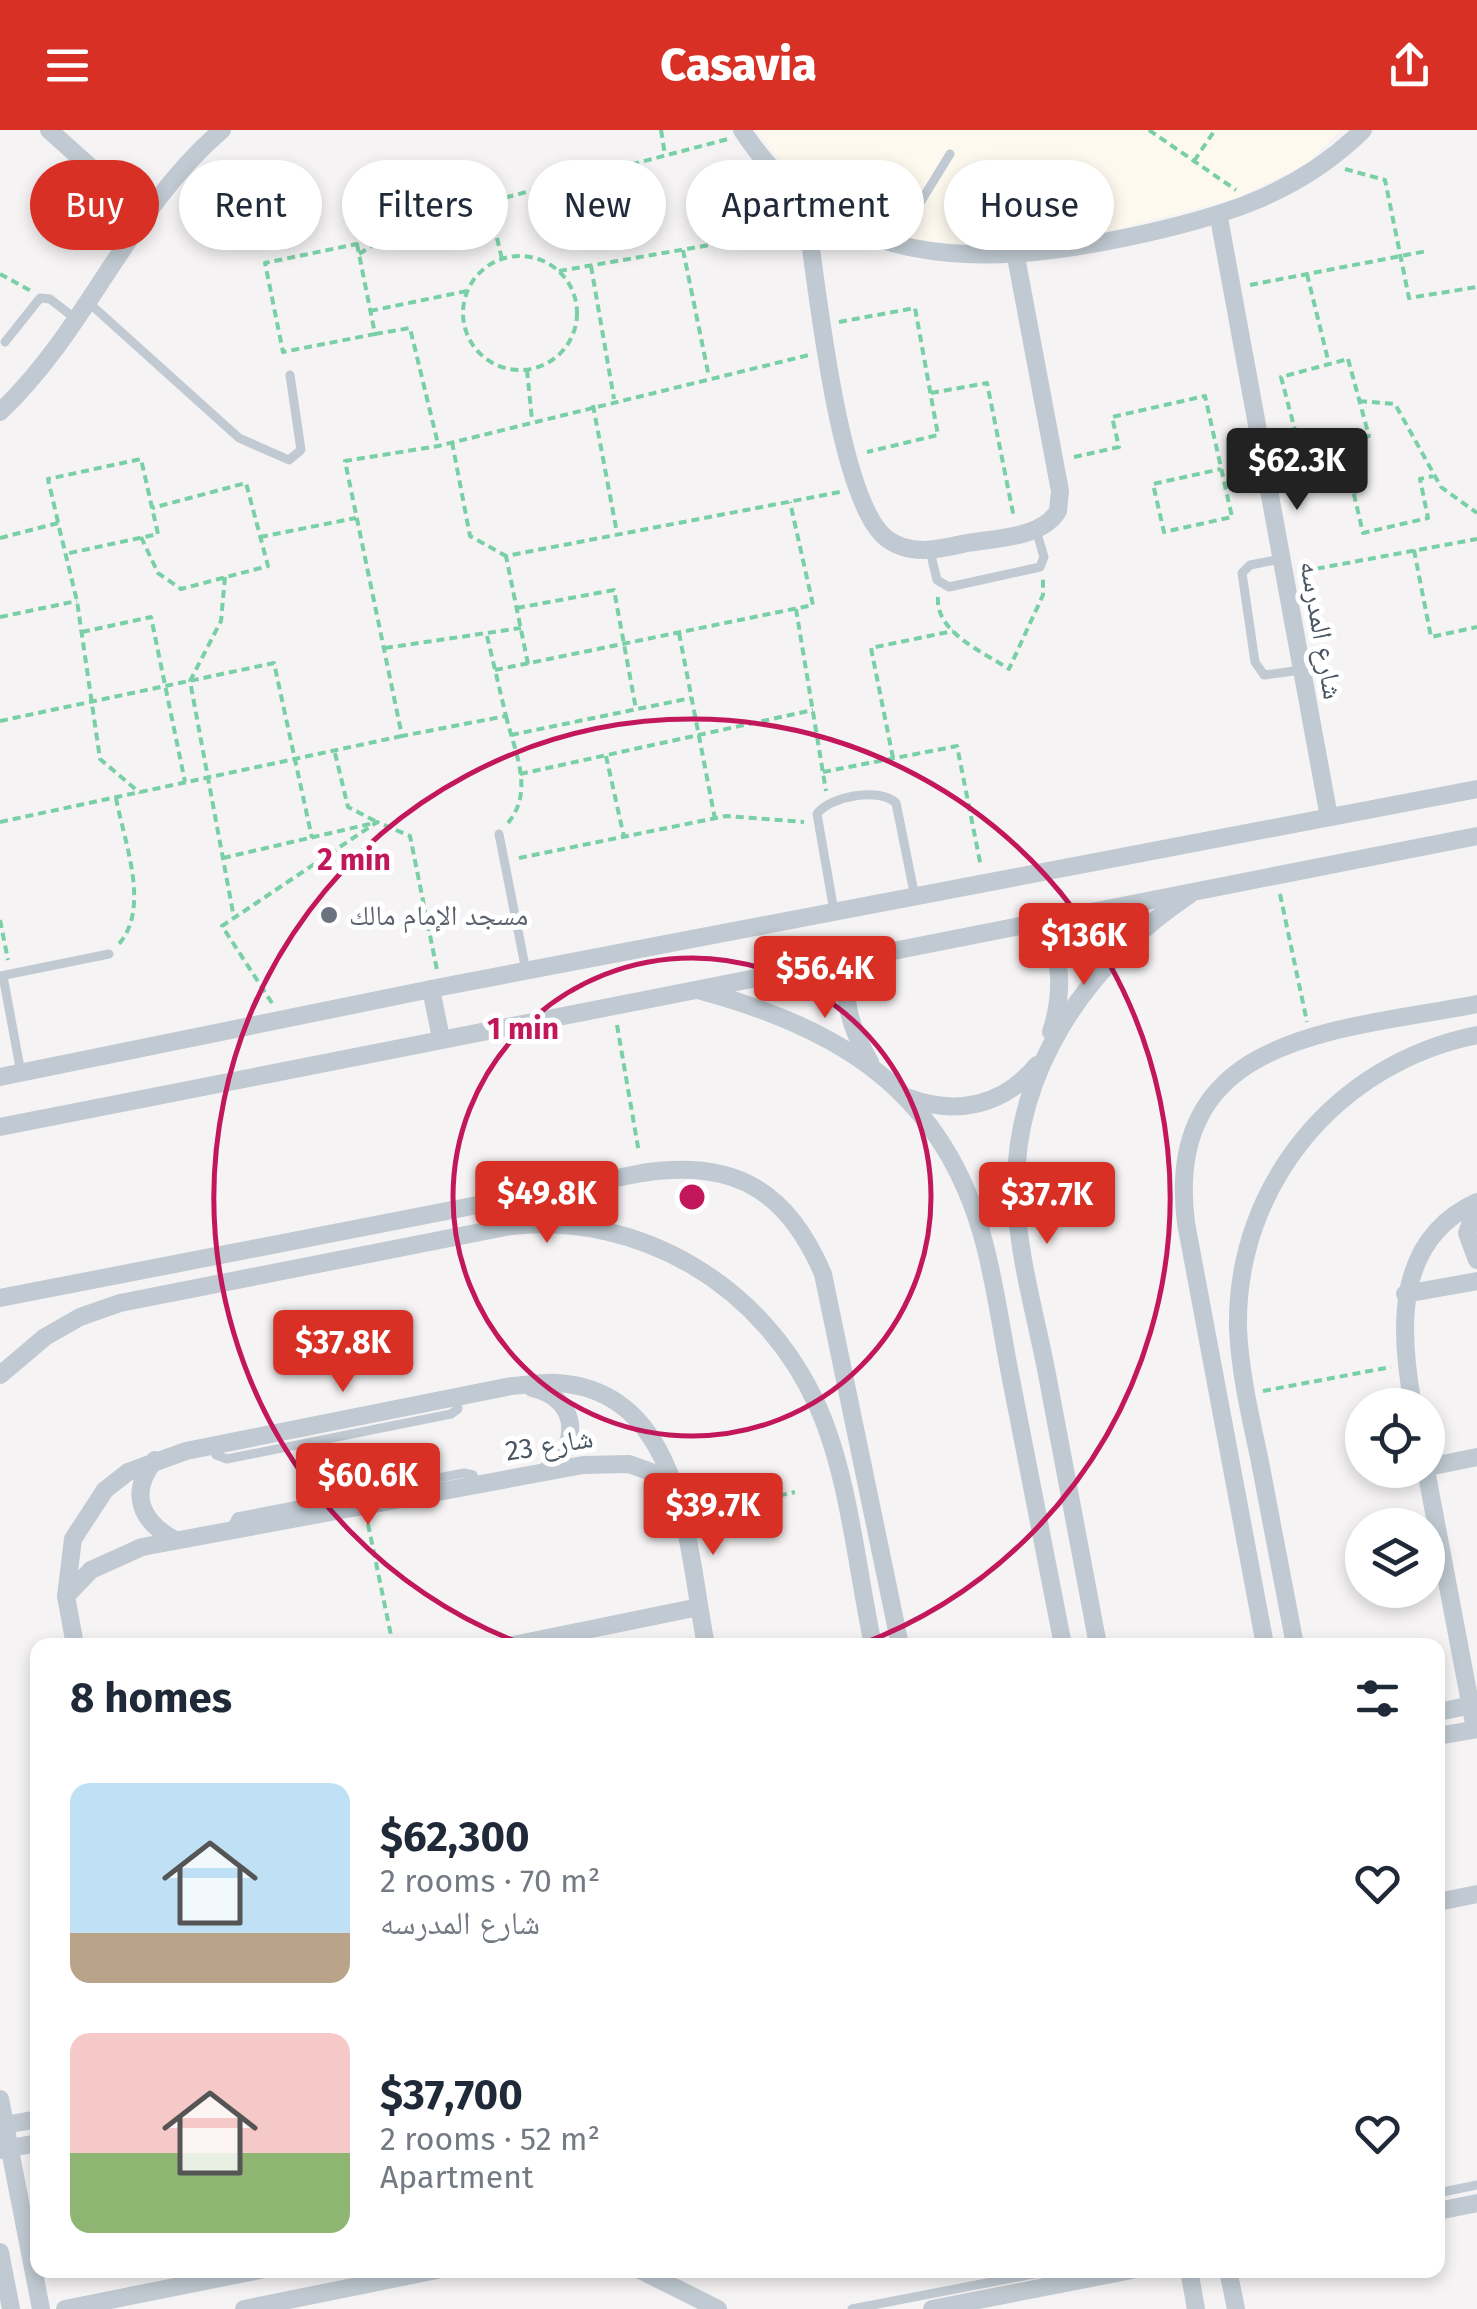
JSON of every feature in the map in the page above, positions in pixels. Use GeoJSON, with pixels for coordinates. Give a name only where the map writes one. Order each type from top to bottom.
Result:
{"type":"FeatureCollection","features":[{"type":"Feature","properties":{"kind":"street"},"geometry":{"type":"LineString","coordinates":[[49,130],[83,160]]}},
{"type":"Feature","properties":{"kind":"street"},"geometry":{"type":"LineString","coordinates":[[159,197],[222,130]]}},
{"type":"Feature","properties":{"kind":"street"},"geometry":{"type":"LineString","coordinates":[[917,250],[1016,257],[1219,218],[1256,204],[1326,163],[1363,130]]}},
{"type":"Feature","properties":{"kind":"street"},"geometry":{"type":"LineString","coordinates":[[744,132],[769,160]]}},
{"type":"Feature","properties":{"kind":"street","name":"شارع المدرسه"},"geometry":{"type":"LineString","coordinates":[[1219,218],[1329,817]]}},
{"type":"Feature","properties":{"kind":"street"},"geometry":{"type":"LineString","coordinates":[[0,412],[77,320],[121,250]]}},
{"type":"Feature","properties":{"kind":"street"},"geometry":{"type":"LineString","coordinates":[[812,250],[848,456],[868,515],[887,539],[900,546],[930,551],[1027,531],[1058,511],[1054,462],[1016,257]]}},
{"type":"Feature","properties":{"kind":"street"},"geometry":{"type":"LineString","coordinates":[[0,1077],[436,988],[1477,789]]}},
{"type":"Feature","properties":{"kind":"street"},"geometry":{"type":"LineString","coordinates":[[0,1127],[1477,836]]}},
{"type":"Feature","properties":{"kind":"street"},"geometry":{"type":"LineString","coordinates":[[904,1096],[955,1108],[982,1104],[1027,1078],[1108,963],[1135,936],[1196,890]]}},
{"type":"Feature","properties":{"kind":"street"},"geometry":{"type":"LineString","coordinates":[[1046,920],[1058,956],[1060,993],[1023,1126],[1016,1197],[1097,1638]]}},
{"type":"Feature","properties":{"kind":"street"},"geometry":{"type":"LineString","coordinates":[[849,958],[845,980],[849,1022],[875,1070]]}},
{"type":"Feature","properties":{"kind":"street"},"geometry":{"type":"LineString","coordinates":[[436,988],[440,1038]]}},
{"type":"Feature","properties":{"kind":"street"},"geometry":{"type":"LineString","coordinates":[[692,989],[792,1019],[875,1070],[904,1096],[954,1166],[984,1242],[1062,1638]]}},
{"type":"Feature","properties":{"kind":"street"},"geometry":{"type":"LineString","coordinates":[[1263,1638],[1182,1193],[1192,1133],[1225,1082],[1275,1047],[1310,1036],[1477,1004]]}},
{"type":"Feature","properties":{"kind":"street"},"geometry":{"type":"LineString","coordinates":[[1294,1638],[1246,1394],[1238,1328],[1241,1284],[1263,1202],[1284,1164],[1340,1098],[1376,1072],[1415,1053],[1477,1035]]}},
{"type":"Feature","properties":{"kind":"street"},"geometry":{"type":"LineString","coordinates":[[0,1298],[642,1173],[699,1169],[754,1186],[785,1208],[808,1238],[833,1309],[899,1638]]}},
{"type":"Feature","properties":{"kind":"street"},"geometry":{"type":"LineString","coordinates":[[1477,1205],[1468,1232],[1477,1260]]}},
{"type":"Feature","properties":{"kind":"street"},"geometry":{"type":"LineString","coordinates":[[1411,1388],[1406,1364],[1406,1294],[1412,1272],[1437,1233],[1477,1205]]}},
{"type":"Feature","properties":{"kind":"street"},"geometry":{"type":"LineString","coordinates":[[0,1375],[45,1337],[80,1317],[120,1303],[317,1262],[552,1221],[634,1236],[708,1273],[740,1300],[784,1350],[818,1408],[833,1449],[872,1638]]}},
{"type":"Feature","properties":{"kind":"street"},"geometry":{"type":"LineString","coordinates":[[310,1238],[317,1262]]}},
{"type":"Feature","properties":{"kind":"street"},"geometry":{"type":"LineString","coordinates":[[1406,1294],[1477,1281]]}},
{"type":"Feature","properties":{"kind":"street","name":"شارع 23"},"geometry":{"type":"LineString","coordinates":[[66,1596],[66,1567],[86,1512],[128,1472],[155,1460],[213,1445],[457,1396],[511,1386],[558,1383],[589,1390],[618,1404],[642,1424],[662,1450],[673,1480]]}},
{"type":"Feature","properties":{"kind":"street"},"geometry":{"type":"LineString","coordinates":[[511,1386],[550,1392],[564,1405],[572,1423],[571,1442],[562,1459],[547,1470]]}},
{"type":"Feature","properties":{"kind":"street"},"geometry":{"type":"LineString","coordinates":[[1445,1465],[1477,1457]]}},
{"type":"Feature","properties":{"kind":"street"},"geometry":{"type":"LineString","coordinates":[[155,1460],[144,1472],[140,1504],[146,1519],[176,1540]]}},
{"type":"Feature","properties":{"kind":"street","name":"شارع 23"},"geometry":{"type":"LineString","coordinates":[[66,1596],[106,1560],[176,1540],[608,1462],[652,1470],[673,1480]]}},
{"type":"Feature","properties":{"kind":"street"},"geometry":{"type":"LineString","coordinates":[[673,1480],[705,1638]]}},
{"type":"Feature","properties":{"kind":"street"},"geometry":{"type":"LineString","coordinates":[[1431,1488],[1476,1729],[1445,1735]]}},
{"type":"Feature","properties":{"kind":"street"},"geometry":{"type":"LineString","coordinates":[[66,1596],[74,1638]]}},
{"type":"Feature","properties":{"kind":"street"},"geometry":{"type":"LineString","coordinates":[[546,1638],[699,1607]]}},
{"type":"Feature","properties":{"kind":"street"},"geometry":{"type":"LineString","coordinates":[[1445,1710],[1474,1704]]}},
{"type":"Feature","properties":{"kind":"street"},"geometry":{"type":"LineString","coordinates":[[1445,1901],[1477,1894]]}},
{"type":"Feature","properties":{"kind":"street"},"geometry":{"type":"LineString","coordinates":[[0,2099],[5,2149],[30,2257]]}},
{"type":"Feature","properties":{"kind":"street"},"geometry":{"type":"LineString","coordinates":[[3,2125],[30,2120]]}},
{"type":"Feature","properties":{"kind":"street"},"geometry":{"type":"LineString","coordinates":[[5,2149],[30,2144]]}},
{"type":"Feature","properties":{"kind":"street"},"geometry":{"type":"LineString","coordinates":[[1445,2209],[1477,2203]]}},
{"type":"Feature","properties":{"kind":"street"},"geometry":{"type":"LineString","coordinates":[[0,2252],[11,2309]]}},
{"type":"Feature","properties":{"kind":"street"},"geometry":{"type":"LineString","coordinates":[[35,2278],[42,2309]]}},
{"type":"Feature","properties":{"kind":"street"},"geometry":{"type":"LineString","coordinates":[[64,2309],[220,2278]]}},
{"type":"Feature","properties":{"kind":"street"},"geometry":{"type":"LineString","coordinates":[[244,2309],[397,2278]]}},
{"type":"Feature","properties":{"kind":"street"},"geometry":{"type":"LineString","coordinates":[[658,2278],[718,2309]]}},
{"type":"Feature","properties":{"kind":"street"},"geometry":{"type":"LineString","coordinates":[[932,2309],[1091,2278]]}},
{"type":"Feature","properties":{"kind":"street"},"geometry":{"type":"LineString","coordinates":[[1190,2278],[1196,2309]]}},
{"type":"Feature","properties":{"kind":"street"},"geometry":{"type":"LineString","coordinates":[[1230,2278],[1236,2309]]}},
{"type":"Feature","properties":{"kind":"lane"},"geometry":{"type":"LineString","coordinates":[[924,196],[950,154]]}},
{"type":"Feature","properties":{"kind":"lane"},"geometry":{"type":"LineString","coordinates":[[5,342],[43,297],[77,320]]}},
{"type":"Feature","properties":{"kind":"lane"},"geometry":{"type":"LineString","coordinates":[[88,302],[240,438],[289,460],[301,450],[290,375]]}},
{"type":"Feature","properties":{"kind":"lane"},"geometry":{"type":"LineString","coordinates":[[930,551],[942,586],[1042,564],[1027,531]]}},
{"type":"Feature","properties":{"kind":"lane"},"geometry":{"type":"LineString","coordinates":[[1283,567],[1250,564],[1242,573],[1255,662],[1264,675],[1302,670]]}},
{"type":"Feature","properties":{"kind":"lane"},"geometry":{"type":"LineString","coordinates":[[834,912],[817,824],[818,814],[828,803],[881,794],[892,798],[915,897]]}},
{"type":"Feature","properties":{"kind":"lane"},"geometry":{"type":"LineString","coordinates":[[499,834],[526,971]]}},
{"type":"Feature","properties":{"kind":"lane"},"geometry":{"type":"LineString","coordinates":[[21,1073],[5,975],[109,954]]}},
{"type":"Feature","properties":{"kind":"lane"},"geometry":{"type":"LineString","coordinates":[[230,1530],[236,1517],[445,1477],[467,1473],[477,1484]]}},
{"type":"Feature","properties":{"kind":"lane"},"geometry":{"type":"LineString","coordinates":[[1445,2192],[1477,2186]]}},
{"type":"Feature","properties":{"kind":"lane"},"geometry":{"type":"LineString","coordinates":[[852,2309],[1013,2278]]}},
{"type":"Feature","properties":{"kind":"path"},"geometry":{"type":"LineString","coordinates":[[661,130],[666,156]]}},
{"type":"Feature","properties":{"kind":"path"},"geometry":{"type":"LineString","coordinates":[[1148,130],[1256,204]]}},
{"type":"Feature","properties":{"kind":"path"},"geometry":{"type":"LineString","coordinates":[[1194,161],[1216,130]]}},
{"type":"Feature","properties":{"kind":"path"},"geometry":{"type":"LineString","coordinates":[[508,195],[666,156],[744,132]]}},
{"type":"Feature","properties":{"kind":"path"},"geometry":{"type":"LineString","coordinates":[[1326,163],[1385,180],[1408,298],[1477,286]]}},
{"type":"Feature","properties":{"kind":"path"},"geometry":{"type":"LineString","coordinates":[[375,334],[357,244],[265,262],[284,352],[410,328],[438,446]]}},
{"type":"Feature","properties":{"kind":"path"},"geometry":{"type":"LineString","coordinates":[[559,271],[686,249]]}},
{"type":"Feature","properties":{"kind":"path"},"geometry":{"type":"LineString","coordinates":[[359,254],[365,250]]}},
{"type":"Feature","properties":{"kind":"path"},"geometry":{"type":"LineString","coordinates":[[500,250],[502,259]]}},
{"type":"Feature","properties":{"kind":"path"},"geometry":{"type":"LineString","coordinates":[[683,250],[709,378]]}},
{"type":"Feature","properties":{"kind":"path"},"geometry":{"type":"LineString","coordinates":[[1232,288],[1427,251]]}},
{"type":"Feature","properties":{"kind":"path"},"geometry":{"type":"LineString","coordinates":[[526,256],[559,271],[574,292],[575,330],[562,353],[527,370],[501,367],[479,353],[466,330],[467,292],[481,272],[502,259],[526,256]]}},
{"type":"Feature","properties":{"kind":"path"},"geometry":{"type":"LineString","coordinates":[[591,266],[614,400]]}},
{"type":"Feature","properties":{"kind":"path"},"geometry":{"type":"LineString","coordinates":[[0,274],[43,297]]}},
{"type":"Feature","properties":{"kind":"path"},"geometry":{"type":"LineString","coordinates":[[1306,274],[1330,364]]}},
{"type":"Feature","properties":{"kind":"path"},"geometry":{"type":"LineString","coordinates":[[370,311],[467,292]]}},
{"type":"Feature","properties":{"kind":"path"},"geometry":{"type":"LineString","coordinates":[[824,324],[915,308],[938,435],[848,456]]}},
{"type":"Feature","properties":{"kind":"path"},"geometry":{"type":"LineString","coordinates":[[402,736],[344,461],[438,446],[614,400],[828,351]]}},
{"type":"Feature","properties":{"kind":"path"},"geometry":{"type":"LineString","coordinates":[[1348,360],[1359,401],[1368,436],[1302,453],[1281,377],[1348,360]]}},
{"type":"Feature","properties":{"kind":"path"},"geometry":{"type":"LineString","coordinates":[[527,370],[532,420]]}},
{"type":"Feature","properties":{"kind":"path"},"geometry":{"type":"LineString","coordinates":[[930,392],[987,383],[1027,531]]}},
{"type":"Feature","properties":{"kind":"path"},"geometry":{"type":"LineString","coordinates":[[1054,462],[1119,447],[1112,417],[1205,396],[1232,517],[1164,532],[1153,484],[1221,469]]}},
{"type":"Feature","properties":{"kind":"path"},"geometry":{"type":"LineString","coordinates":[[1359,401],[1395,404],[1434,476],[1477,513]]}},
{"type":"Feature","properties":{"kind":"path"},"geometry":{"type":"LineString","coordinates":[[593,406],[618,535]]}},
{"type":"Feature","properties":{"kind":"path"},"geometry":{"type":"LineString","coordinates":[[452,442],[470,536],[506,556],[858,489]]}},
{"type":"Feature","properties":{"kind":"path"},"geometry":{"type":"LineString","coordinates":[[1342,442],[1362,533],[1428,518],[1420,480],[1434,476]]}},
{"type":"Feature","properties":{"kind":"path"},"geometry":{"type":"LineString","coordinates":[[66,554],[158,534],[141,459],[48,480],[77,601],[100,760],[140,793]]}},
{"type":"Feature","properties":{"kind":"path"},"geometry":{"type":"LineString","coordinates":[[140,538],[158,572],[181,589],[268,566],[246,483],[152,508]]}},
{"type":"Feature","properties":{"kind":"path"},"geometry":{"type":"LineString","coordinates":[[495,670],[813,605],[790,502]]}},
{"type":"Feature","properties":{"kind":"path"},"geometry":{"type":"LineString","coordinates":[[260,537],[356,518]]}},
{"type":"Feature","properties":{"kind":"path"},"geometry":{"type":"LineString","coordinates":[[0,538],[58,523]]}},
{"type":"Feature","properties":{"kind":"path"},"geometry":{"type":"LineString","coordinates":[[1283,567],[1477,538]]}},
{"type":"Feature","properties":{"kind":"path"},"geometry":{"type":"LineString","coordinates":[[1414,550],[1431,636],[1477,627]]}},
{"type":"Feature","properties":{"kind":"path"},"geometry":{"type":"LineString","coordinates":[[506,556],[528,664]]}},
{"type":"Feature","properties":{"kind":"path"},"geometry":{"type":"LineString","coordinates":[[942,586],[938,611],[953,631],[1009,669],[1043,596],[1042,564]]}},
{"type":"Feature","properties":{"kind":"path"},"geometry":{"type":"LineString","coordinates":[[225,577],[221,621],[190,681],[234,918]]}},
{"type":"Feature","properties":{"kind":"path"},"geometry":{"type":"LineString","coordinates":[[517,608],[614,590],[636,709]]}},
{"type":"Feature","properties":{"kind":"path"},"geometry":{"type":"LineString","coordinates":[[0,618],[77,601]]}},
{"type":"Feature","properties":{"kind":"path"},"geometry":{"type":"LineString","coordinates":[[796,609],[828,803]]}},
{"type":"Feature","properties":{"kind":"path"},"geometry":{"type":"LineString","coordinates":[[82,632],[151,616],[186,784]]}},
{"type":"Feature","properties":{"kind":"path"},"geometry":{"type":"LineString","coordinates":[[384,648],[521,628]]}},
{"type":"Feature","properties":{"kind":"path"},"geometry":{"type":"LineString","coordinates":[[893,758],[871,648],[953,631]]}},
{"type":"Feature","properties":{"kind":"path"},"geometry":{"type":"LineString","coordinates":[[679,632],[714,819]]}},
{"type":"Feature","properties":{"kind":"path"},"geometry":{"type":"LineString","coordinates":[[486,636],[520,774],[522,803],[499,834]]}},
{"type":"Feature","properties":{"kind":"path"},"geometry":{"type":"LineString","coordinates":[[0,721],[274,663],[312,838]]}},
{"type":"Feature","properties":{"kind":"path"},"geometry":{"type":"LineString","coordinates":[[511,735],[690,698]]}},
{"type":"Feature","properties":{"kind":"path"},"geometry":{"type":"LineString","coordinates":[[520,774],[813,710]]}},
{"type":"Feature","properties":{"kind":"path"},"geometry":{"type":"LineString","coordinates":[[0,822],[506,716]]}},
{"type":"Feature","properties":{"kind":"path"},"geometry":{"type":"LineString","coordinates":[[823,772],[957,746],[984,883]]}},
{"type":"Feature","properties":{"kind":"path"},"geometry":{"type":"LineString","coordinates":[[335,753],[348,806],[410,836],[436,988]]}},
{"type":"Feature","properties":{"kind":"path"},"geometry":{"type":"LineString","coordinates":[[606,756],[624,837]]}},
{"type":"Feature","properties":{"kind":"path"},"geometry":{"type":"LineString","coordinates":[[109,954],[132,923],[136,904],[116,798]]}},
{"type":"Feature","properties":{"kind":"path"},"geometry":{"type":"LineString","coordinates":[[504,861],[745,814],[817,824]]}},
{"type":"Feature","properties":{"kind":"path"},"geometry":{"type":"LineString","coordinates":[[223,858],[377,822]]}},
{"type":"Feature","properties":{"kind":"path"},"geometry":{"type":"LineString","coordinates":[[282,1020],[222,926],[377,822]]}},
{"type":"Feature","properties":{"kind":"path"},"geometry":{"type":"LineString","coordinates":[[1276,875],[1310,1036]]}},
{"type":"Feature","properties":{"kind":"path"},"geometry":{"type":"LineString","coordinates":[[0,920],[5,975]]}},
{"type":"Feature","properties":{"kind":"path"},"geometry":{"type":"LineString","coordinates":[[614,1004],[642,1173]]}},
{"type":"Feature","properties":{"kind":"path"},"geometry":{"type":"LineString","coordinates":[[1246,1394],[1406,1364]]}},
{"type":"Feature","properties":{"kind":"path"},"geometry":{"type":"LineString","coordinates":[[682,1518],[796,1492]]}},
{"type":"Feature","properties":{"kind":"path"},"geometry":{"type":"LineString","coordinates":[[364,1505],[392,1638]]}},
{"type":"Feature","properties":{"kind":"shaded area"},"geometry":{"type":"Polygon","coordinates":[[[756,130],[1341,130],[1306,164],[1235,199],[1114,230],[1114,160],[944,160],[944,242],[924,241],[924,160],[781,160],[756,130]]]}},
{"type":"Feature","properties":{"kind":"place","name":"مسجد الإمام مالك"},"geometry":{"type":"Point","coordinates":[329,915]}}]}
